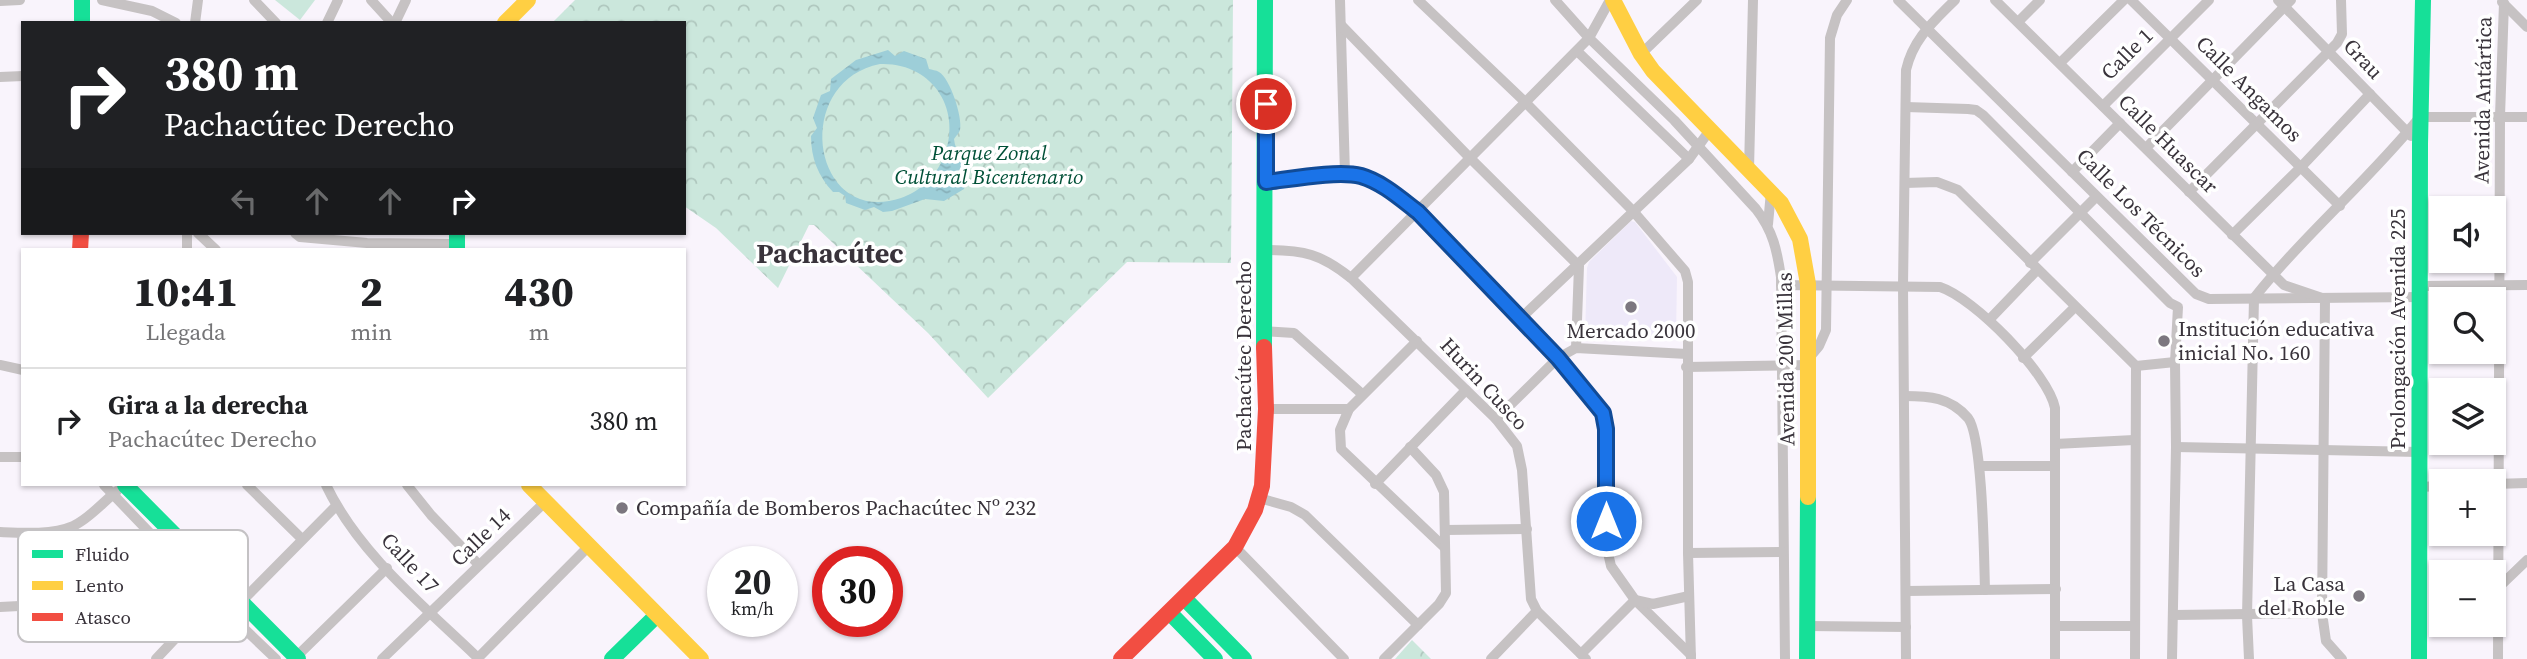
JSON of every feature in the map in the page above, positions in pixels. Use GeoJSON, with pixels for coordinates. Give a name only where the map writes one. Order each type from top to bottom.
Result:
{"type":"FeatureCollection","features":[{"type":"Feature","properties":{"kind":"main road"},"geometry":{"type":"LineString","coordinates":[[82,0],[82,21]]}},
{"type":"Feature","properties":{"kind":"main road"},"geometry":{"type":"LineString","coordinates":[[507,21],[528,0]]}},
{"type":"Feature","properties":{"kind":"main road","name":"Pachacútec Derecho"},"geometry":{"type":"LineString","coordinates":[[1121,659],[1235,547],[1259,498],[1265,471],[1265,0]]}},
{"type":"Feature","properties":{"kind":"main road","name":"Avenida 200 Millas"},"geometry":{"type":"LineString","coordinates":[[1612,0],[1653,71],[1771,192],[1794,224],[1805,259],[1809,362],[1807,659]]}},
{"type":"Feature","properties":{"kind":"main road","name":"Prolongación Avenida 225"},"geometry":{"type":"LineString","coordinates":[[2419,659],[2420,117],[2423,0]]}},
{"type":"Feature","properties":{"kind":"main road"},"geometry":{"type":"LineString","coordinates":[[126,486],[170,530]]}},
{"type":"Feature","properties":{"kind":"main road"},"geometry":{"type":"LineString","coordinates":[[530,486],[701,659]]}},
{"type":"Feature","properties":{"kind":"main road"},"geometry":{"type":"LineString","coordinates":[[1185,599],[1244,659]]}},
{"type":"Feature","properties":{"kind":"main road"},"geometry":{"type":"LineString","coordinates":[[1170,613],[1215,659]]}},
{"type":"Feature","properties":{"kind":"main road"},"geometry":{"type":"LineString","coordinates":[[248,614],[273,653],[297,658]]}},
{"type":"Feature","properties":{"kind":"main road"},"geometry":{"type":"LineString","coordinates":[[612,659],[657,615]]}},
{"type":"Feature","properties":{"kind":"street"},"geometry":{"type":"LineString","coordinates":[[0,1],[20,0]]}},
{"type":"Feature","properties":{"kind":"street"},"geometry":{"type":"LineString","coordinates":[[102,0],[153,5],[173,21]]}},
{"type":"Feature","properties":{"kind":"street"},"geometry":{"type":"LineString","coordinates":[[195,21],[198,0]]}},
{"type":"Feature","properties":{"kind":"street"},"geometry":{"type":"LineString","coordinates":[[254,0],[274,21]]}},
{"type":"Feature","properties":{"kind":"street"},"geometry":{"type":"LineString","coordinates":[[328,21],[338,0]]}},
{"type":"Feature","properties":{"kind":"street"},"geometry":{"type":"LineString","coordinates":[[371,0],[391,21]]}},
{"type":"Feature","properties":{"kind":"street"},"geometry":{"type":"LineString","coordinates":[[394,21],[406,0]]}},
{"type":"Feature","properties":{"kind":"street"},"geometry":{"type":"LineString","coordinates":[[1340,0],[1345,174]]}},
{"type":"Feature","properties":{"kind":"street"},"geometry":{"type":"LineString","coordinates":[[1418,0],[1525,102],[1633,211],[1685,271],[1688,282],[1686,367],[1691,657]]}},
{"type":"Feature","properties":{"kind":"street"},"geometry":{"type":"LineString","coordinates":[[1555,0],[1589,38],[1699,147],[1768,224],[1776,244],[1781,285],[1785,659]]}},
{"type":"Feature","properties":{"kind":"street"},"geometry":{"type":"LineString","coordinates":[[1351,278],[1577,51],[1589,38],[1612,0]]}},
{"type":"Feature","properties":{"kind":"street"},"geometry":{"type":"LineString","coordinates":[[1641,54],[1697,0]]}},
{"type":"Feature","properties":{"kind":"street"},"geometry":{"type":"LineString","coordinates":[[1749,170],[1753,0]]}},
{"type":"Feature","properties":{"kind":"street"},"geometry":{"type":"LineString","coordinates":[[1686,367],[1782,366],[1809,362],[1826,330],[1829,38],[1836,15],[1847,0]]}},
{"type":"Feature","properties":{"kind":"street","name":"Calle Los Técnicos"},"geometry":{"type":"LineString","coordinates":[[1898,0],[2196,294],[2208,299],[2325,299],[2527,285]]}},
{"type":"Feature","properties":{"kind":"street"},"geometry":{"type":"LineString","coordinates":[[1906,659],[1903,286],[1906,70],[1910,53],[1926,29],[1955,0]]}},
{"type":"Feature","properties":{"kind":"street","name":"Calle Huascar"},"geometry":{"type":"LineString","coordinates":[[1995,0],[2284,285],[2325,299]]}},
{"type":"Feature","properties":{"kind":"street"},"geometry":{"type":"LineString","coordinates":[[2019,22],[2040,0]]}},
{"type":"Feature","properties":{"kind":"street"},"geometry":{"type":"LineString","coordinates":[[2060,63],[2124,0]]}},
{"type":"Feature","properties":{"kind":"street","name":"Calle Angamos"},"geometry":{"type":"LineString","coordinates":[[2132,0],[2340,206]]}},
{"type":"Feature","properties":{"kind":"street","name":"Calle 1"},"geometry":{"type":"LineString","coordinates":[[2103,106],[2209,0]]}},
{"type":"Feature","properties":{"kind":"street"},"geometry":{"type":"LineString","coordinates":[[2189,192],[2258,125],[2342,34],[2341,0]]}},
{"type":"Feature","properties":{"kind":"street"},"geometry":{"type":"LineString","coordinates":[[2146,148],[2214,81],[2284,2]]}},
{"type":"Feature","properties":{"kind":"street","name":"Grau"},"geometry":{"type":"LineString","coordinates":[[2284,2],[2420,144]]}},
{"type":"Feature","properties":{"kind":"street"},"geometry":{"type":"LineString","coordinates":[[2502,2],[2527,27]]}},
{"type":"Feature","properties":{"kind":"street","name":"Avenida Antártica"},"geometry":{"type":"LineString","coordinates":[[2496,469],[2502,2]]}},
{"type":"Feature","properties":{"kind":"street"},"geometry":{"type":"LineString","coordinates":[[1341,25],[1578,266],[1576,348]]}},
{"type":"Feature","properties":{"kind":"street"},"geometry":{"type":"LineString","coordinates":[[1577,51],[1689,159]]}},
{"type":"Feature","properties":{"kind":"street"},"geometry":{"type":"LineString","coordinates":[[0,77],[21,76]]}},
{"type":"Feature","properties":{"kind":"street"},"geometry":{"type":"LineString","coordinates":[[2232,235],[2370,94]]}},
{"type":"Feature","properties":{"kind":"street"},"geometry":{"type":"LineString","coordinates":[[1906,107],[1976,110],[2170,303],[2178,307],[2186,305],[2196,294]]}},
{"type":"Feature","properties":{"kind":"street"},"geometry":{"type":"LineString","coordinates":[[2249,659],[2247,616],[2254,298],[2273,274],[2340,206],[2420,117],[2527,117]]}},
{"type":"Feature","properties":{"kind":"street"},"geometry":{"type":"LineString","coordinates":[[2072,172],[2120,124]]}},
{"type":"Feature","properties":{"kind":"street"},"geometry":{"type":"LineString","coordinates":[[1520,319],[1689,159],[1710,130]]}},
{"type":"Feature","properties":{"kind":"street"},"geometry":{"type":"LineString","coordinates":[[1266,182],[1345,174],[1361,176],[1377,183],[1418,212],[1558,358],[1603,413],[1606,429],[1608,557],[1617,577],[1635,600],[1691,657]]}},
{"type":"Feature","properties":{"kind":"street"},"geometry":{"type":"LineString","coordinates":[[1905,183],[1937,182],[1958,190],[2136,366],[2135,659]]}},
{"type":"Feature","properties":{"kind":"street"},"geometry":{"type":"LineString","coordinates":[[1768,224],[1771,192]]}},
{"type":"Feature","properties":{"kind":"street"},"geometry":{"type":"LineString","coordinates":[[1989,320],[2096,197]]}},
{"type":"Feature","properties":{"kind":"street"},"geometry":{"type":"LineString","coordinates":[[200,235],[214,248]]}},
{"type":"Feature","properties":{"kind":"street"},"geometry":{"type":"LineString","coordinates":[[308,235],[367,242],[456,242]]}},
{"type":"Feature","properties":{"kind":"street","name":"Hurin Cusco"},"geometry":{"type":"LineString","coordinates":[[1266,250],[1306,252],[1333,264],[1351,278],[1496,419],[1517,446],[1521,457],[1529,588],[1537,611]]}},
{"type":"Feature","properties":{"kind":"street"},"geometry":{"type":"LineString","coordinates":[[1781,285],[1940,287],[1951,290],[1989,320],[2046,385],[2053,397],[2055,408],[2055,659]]}},
{"type":"Feature","properties":{"kind":"street"},"geometry":{"type":"LineString","coordinates":[[2325,299],[2322,613],[2326,640],[2342,659]]}},
{"type":"Feature","properties":{"kind":"street"},"geometry":{"type":"LineString","coordinates":[[2023,358],[2075,307]]}},
{"type":"Feature","properties":{"kind":"street"},"geometry":{"type":"LineString","coordinates":[[2172,659],[2178,307]]}},
{"type":"Feature","properties":{"kind":"street"},"geometry":{"type":"LineString","coordinates":[[1264,331],[1294,332],[1362,394]]}},
{"type":"Feature","properties":{"kind":"street"},"geometry":{"type":"LineString","coordinates":[[1417,341],[1349,409],[1340,430],[1341,449],[1444,547]]}},
{"type":"Feature","properties":{"kind":"street"},"geometry":{"type":"LineString","coordinates":[[1496,419],[1558,358],[1576,348],[1687,354]]}},
{"type":"Feature","properties":{"kind":"street"},"geometry":{"type":"LineString","coordinates":[[2136,366],[2175,362]]}},
{"type":"Feature","properties":{"kind":"street"},"geometry":{"type":"LineString","coordinates":[[0,365],[21,370]]}},
{"type":"Feature","properties":{"kind":"street"},"geometry":{"type":"LineString","coordinates":[[1375,484],[1466,390]]}},
{"type":"Feature","properties":{"kind":"street"},"geometry":{"type":"LineString","coordinates":[[1904,396],[1939,397],[1966,416],[1972,425],[1979,466],[1985,590]]}},
{"type":"Feature","properties":{"kind":"street"},"geometry":{"type":"LineString","coordinates":[[1266,409],[1349,409]]}},
{"type":"Feature","properties":{"kind":"street"},"geometry":{"type":"LineString","coordinates":[[2055,444],[2134,440]]}},
{"type":"Feature","properties":{"kind":"street"},"geometry":{"type":"LineString","coordinates":[[1384,659],[1439,604],[1446,593],[1444,492],[1436,475],[1410,447]]}},
{"type":"Feature","properties":{"kind":"street"},"geometry":{"type":"LineString","coordinates":[[2176,447],[2419,452]]}},
{"type":"Feature","properties":{"kind":"street"},"geometry":{"type":"LineString","coordinates":[[0,457],[21,457]]}},
{"type":"Feature","properties":{"kind":"street"},"geometry":{"type":"LineString","coordinates":[[1979,466],[2055,466]]}},
{"type":"Feature","properties":{"kind":"street"},"geometry":{"type":"LineString","coordinates":[[2506,484],[2527,483]]}},
{"type":"Feature","properties":{"kind":"street"},"geometry":{"type":"LineString","coordinates":[[105,486],[146,530]]}},
{"type":"Feature","properties":{"kind":"street"},"geometry":{"type":"LineString","coordinates":[[48,530],[72,527],[124,486]]}},
{"type":"Feature","properties":{"kind":"street"},"geometry":{"type":"LineString","coordinates":[[248,486],[302,540]]}},
{"type":"Feature","properties":{"kind":"street","name":"Calle 17"},"geometry":{"type":"LineString","coordinates":[[326,486],[348,524],[387,568],[477,659]]}},
{"type":"Feature","properties":{"kind":"street"},"geometry":{"type":"LineString","coordinates":[[408,486],[432,516],[479,565]]}},
{"type":"Feature","properties":{"kind":"street"},"geometry":{"type":"LineString","coordinates":[[2419,487],[2429,487]]}},
{"type":"Feature","properties":{"kind":"street"},"geometry":{"type":"LineString","coordinates":[[1259,498],[1292,507],[1306,515],[1418,625]]}},
{"type":"Feature","properties":{"kind":"street","name":"Calle 14"},"geometry":{"type":"LineString","coordinates":[[388,657],[430,612],[545,502]]}},
{"type":"Feature","properties":{"kind":"street"},"geometry":{"type":"LineString","coordinates":[[248,596],[336,506]]}},
{"type":"Feature","properties":{"kind":"street"},"geometry":{"type":"LineString","coordinates":[[1445,530],[1527,529]]}},
{"type":"Feature","properties":{"kind":"street"},"geometry":{"type":"LineString","coordinates":[[0,532],[18,533]]}},
{"type":"Feature","properties":{"kind":"street"},"geometry":{"type":"LineString","coordinates":[[477,659],[589,546]]}},
{"type":"Feature","properties":{"kind":"street"},"geometry":{"type":"LineString","coordinates":[[1235,547],[1344,659]]}},
{"type":"Feature","properties":{"kind":"street"},"geometry":{"type":"LineString","coordinates":[[1688,553],[1782,552]]}},
{"type":"Feature","properties":{"kind":"street"},"geometry":{"type":"LineString","coordinates":[[2506,580],[2527,560]]}},
{"type":"Feature","properties":{"kind":"street"},"geometry":{"type":"LineString","coordinates":[[297,658],[387,568]]}},
{"type":"Feature","properties":{"kind":"street"},"geometry":{"type":"LineString","coordinates":[[1907,591],[2056,589]]}},
{"type":"Feature","properties":{"kind":"street"},"geometry":{"type":"LineString","coordinates":[[1635,600],[1653,604],[1689,596]]}},
{"type":"Feature","properties":{"kind":"street"},"geometry":{"type":"LineString","coordinates":[[1491,659],[1537,611],[1583,657],[1635,600]]}},
{"type":"Feature","properties":{"kind":"street"},"geometry":{"type":"LineString","coordinates":[[0,607],[18,606]]}},
{"type":"Feature","properties":{"kind":"street"},"geometry":{"type":"LineString","coordinates":[[2173,615],[2322,613]]}},
{"type":"Feature","properties":{"kind":"street"},"geometry":{"type":"LineString","coordinates":[[1807,626],[1906,628]]}},
{"type":"Feature","properties":{"kind":"street"},"geometry":{"type":"LineString","coordinates":[[2056,626],[2135,626]]}},
{"type":"Feature","properties":{"kind":"street"},"geometry":{"type":"LineString","coordinates":[[248,630],[273,653]]}},
{"type":"Feature","properties":{"kind":"street","name":"Avenida Antártica"},"geometry":{"type":"LineString","coordinates":[[2498,637],[2498,659]]}},
{"type":"Feature","properties":{"kind":"street"},"geometry":{"type":"LineString","coordinates":[[156,659],[172,642]]}},
{"type":"Feature","properties":{"kind":"shaded area","name":"Mercado 2000"},"geometry":{"type":"Polygon","coordinates":[[[1631,221],[1635,222],[1677,277],[1676,337],[1585,336],[1589,262],[1631,221]]]}},
{"type":"Feature","properties":{"kind":"green space"},"geometry":{"type":"Polygon","coordinates":[[[275,0],[315,0],[300,20],[275,0]]]}},
{"type":"Feature","properties":{"kind":"green space","name":"Parque Zonal Cultural Bicentenario"},"geometry":{"type":"Polygon","coordinates":[[[575,0],[1233,0],[1231,263],[1127,262],[988,398],[928,333],[814,225],[809,225],[778,288],[716,228],[686,207],[686,21],[554,21],[575,0]]]}},
{"type":"Feature","properties":{"kind":"green space"},"geometry":{"type":"Polygon","coordinates":[[[1412,640],[1431,659],[1395,659],[1412,640]]]}},
{"type":"Feature","properties":{"kind":"water"},"geometry":{"type":"Polygon","coordinates":[[[888,50],[895,56],[904,51],[926,59],[929,69],[938,71],[943,76],[955,99],[960,117],[960,130],[954,139],[968,177],[964,189],[944,201],[925,199],[883,212],[874,207],[865,210],[846,203],[845,196],[833,192],[819,173],[812,152],[811,136],[817,128],[813,118],[821,95],[830,91],[831,79],[856,60],[888,50]],[[880,64],[851,76],[833,97],[824,122],[823,149],[832,174],[848,192],[871,202],[901,198],[920,188],[940,166],[948,141],[946,107],[939,93],[915,71],[880,64]]]}},
{"type":"Feature","properties":{"kind":"traffic: fast"},"geometry":{"type":"LineString","coordinates":[[82,0],[82,21]]}},
{"type":"Feature","properties":{"kind":"traffic: fast"},"geometry":{"type":"LineString","coordinates":[[1264,347],[1265,0]]}},
{"type":"Feature","properties":{"kind":"traffic: fast"},"geometry":{"type":"LineString","coordinates":[[2419,659],[2420,144],[2423,0]]}},
{"type":"Feature","properties":{"kind":"traffic: fast"},"geometry":{"type":"LineString","coordinates":[[457,235],[457,248]]}},
{"type":"Feature","properties":{"kind":"traffic: fast"},"geometry":{"type":"LineString","coordinates":[[126,486],[170,530]]}},
{"type":"Feature","properties":{"kind":"traffic: fast"},"geometry":{"type":"LineString","coordinates":[[1807,659],[1808,497]]}},
{"type":"Feature","properties":{"kind":"traffic: fast"},"geometry":{"type":"LineString","coordinates":[[1185,599],[1244,659]]}},
{"type":"Feature","properties":{"kind":"traffic: fast"},"geometry":{"type":"LineString","coordinates":[[248,609],[298,659]]}},
{"type":"Feature","properties":{"kind":"traffic: fast"},"geometry":{"type":"LineString","coordinates":[[1170,613],[1215,659]]}},
{"type":"Feature","properties":{"kind":"traffic: fast"},"geometry":{"type":"LineString","coordinates":[[612,659],[657,615]]}},
{"type":"Feature","properties":{"kind":"traffic: slow"},"geometry":{"type":"LineString","coordinates":[[507,21],[528,0]]}},
{"type":"Feature","properties":{"kind":"traffic: slow"},"geometry":{"type":"LineString","coordinates":[[1613,0],[1641,54],[1653,71],[1781,203],[1800,239],[1808,284],[1808,497]]}},
{"type":"Feature","properties":{"kind":"traffic: slow"},"geometry":{"type":"LineString","coordinates":[[530,486],[701,659]]}},
{"type":"Feature","properties":{"kind":"traffic: jam"},"geometry":{"type":"LineString","coordinates":[[80,248],[81,235]]}},
{"type":"Feature","properties":{"kind":"traffic: jam"},"geometry":{"type":"LineString","coordinates":[[1121,659],[1235,547],[1255,510],[1262,486],[1266,409],[1264,347]]}},
{"type":"Feature","properties":{"kind":"place","name":"Mercado 2000"},"geometry":{"type":"Point","coordinates":[1631,307]}},
{"type":"Feature","properties":{"kind":"place","name":"Institución educativa inicial No. 160"},"geometry":{"type":"Point","coordinates":[2164,341]}},
{"type":"Feature","properties":{"kind":"place","name":"Compañía de Bomberos Pachacútec Nº 232"},"geometry":{"type":"Point","coordinates":[622,508]}},
{"type":"Feature","properties":{"kind":"place","name":"La Casa del Roble"},"geometry":{"type":"Point","coordinates":[2359,596]}},
{"type":"Feature","properties":{"kind":"district","name":"Pachacútec"},"geometry":{"type":"Point","coordinates":[830,253]}},
{"type":"Feature","properties":{"kind":"route"},"geometry":{"type":"LineString","coordinates":[[1266,104],[1266,182],[1345,174],[1361,176],[1377,183],[1418,212],[1558,358],[1593,399],[1603,413],[1606,429],[1606,521]]}}]}
